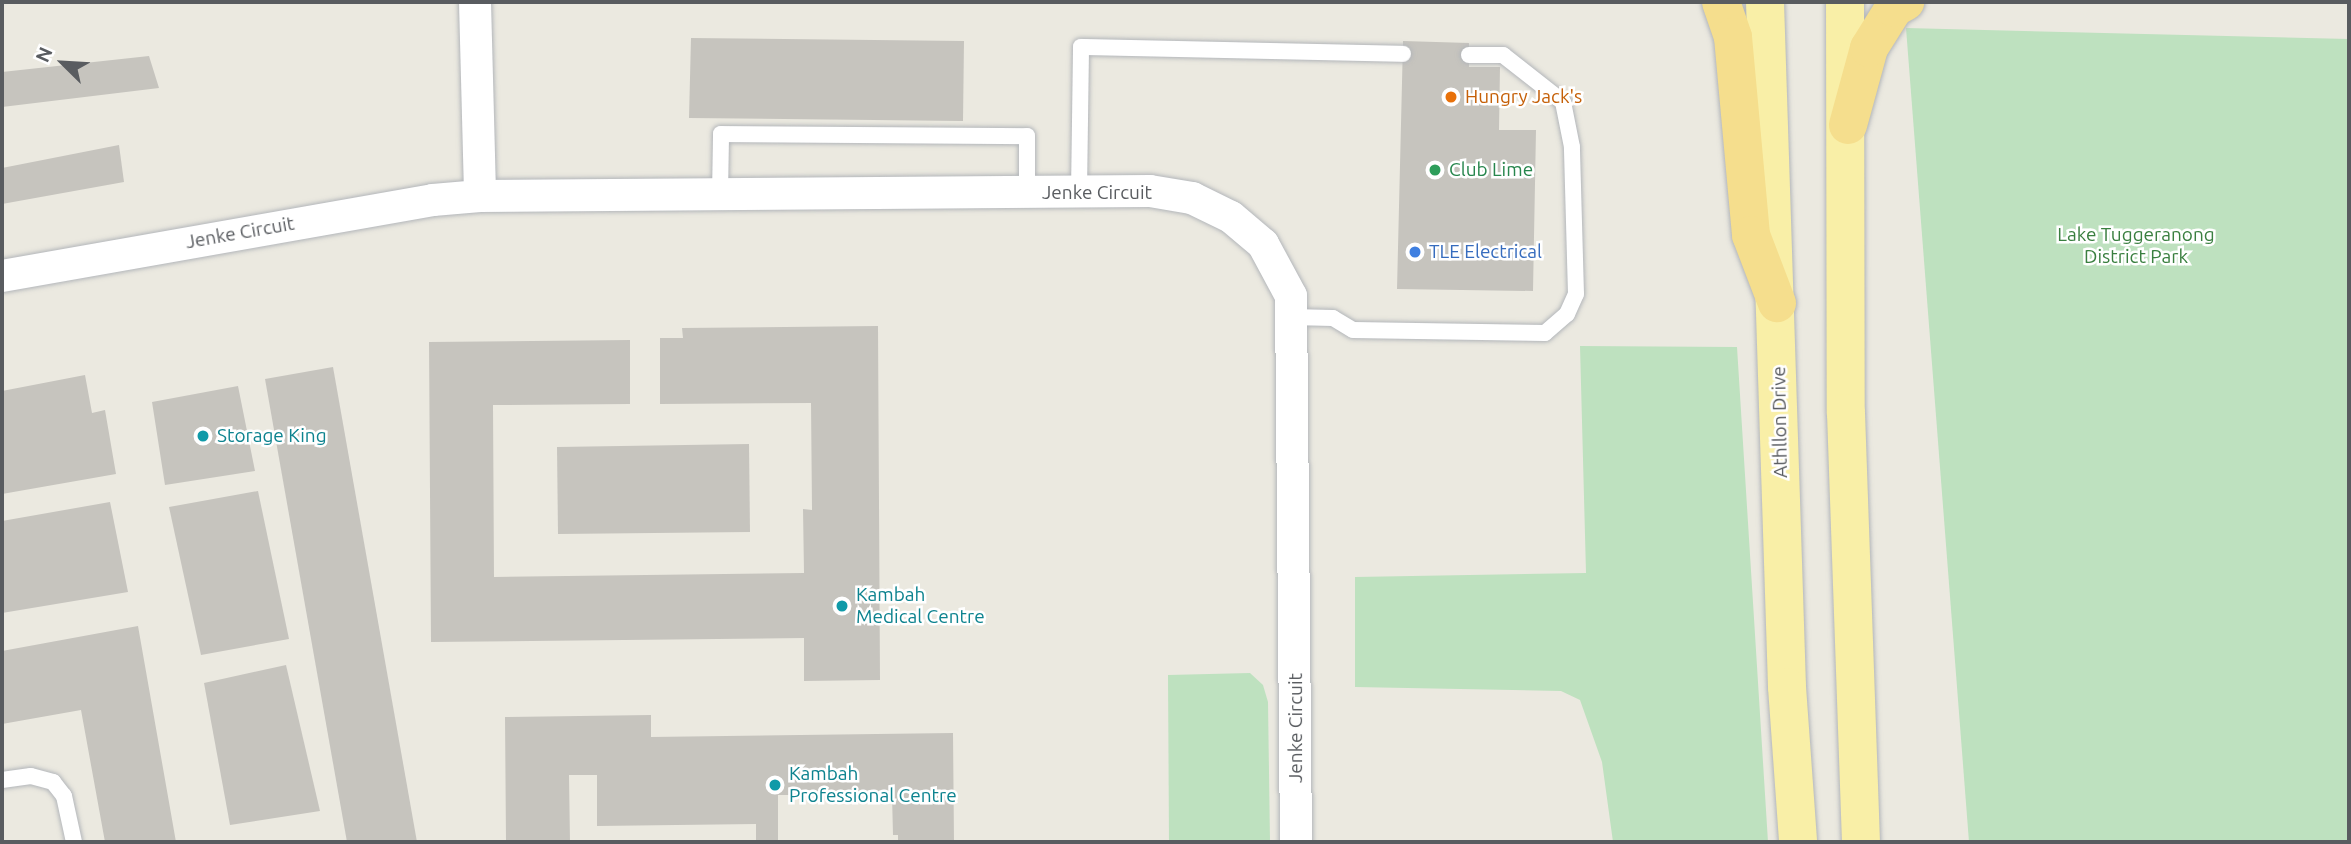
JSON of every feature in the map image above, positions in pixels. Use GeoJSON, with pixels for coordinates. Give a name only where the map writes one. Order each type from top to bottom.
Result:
{"type":"FeatureCollection","features":[{"type":"Feature","properties":{"kind":"highway"},"geometry":{"type":"LineString","coordinates":[[1721,2],[1733,37],[1751,235],[1777,303]]}},
{"type":"Feature","properties":{"kind":"highway"},"geometry":{"type":"LineString","coordinates":[[1848,125],[1869,48],[1894,8],[1905,2]]}},
{"type":"Feature","properties":{"kind":"main road","name":"Athllon Drive"},"geometry":{"type":"LineString","coordinates":[[1765,2],[1777,303],[1787,687],[1798,842]]}},
{"type":"Feature","properties":{"kind":"main road"},"geometry":{"type":"LineString","coordinates":[[1844,2],[1848,125],[1846,413],[1861,842]]}},
{"type":"Feature","properties":{"kind":"street"},"geometry":{"type":"LineString","coordinates":[[475,2],[480,196]]}},
{"type":"Feature","properties":{"kind":"street","name":"Jenke Circuit"},"geometry":{"type":"LineString","coordinates":[[2,276],[391,207],[480,196],[1150,191],[1192,198],[1231,217],[1275,261],[1291,296],[1296,842]]}},
{"type":"Feature","properties":{"kind":"lane"},"geometry":{"type":"LineString","coordinates":[[1079,191],[1081,47],[1403,54]]}},
{"type":"Feature","properties":{"kind":"lane"},"geometry":{"type":"LineString","coordinates":[[1291,317],[1333,318],[1353,330],[1545,332],[1567,314],[1576,294],[1572,147],[1563,102],[1503,55],[1469,55]]}},
{"type":"Feature","properties":{"kind":"lane"},"geometry":{"type":"LineString","coordinates":[[720,194],[721,134],[1027,136],[1027,192]]}},
{"type":"Feature","properties":{"kind":"lane"},"geometry":{"type":"LineString","coordinates":[[2,780],[31,776],[53,782],[64,796],[74,842]]}},
{"type":"Feature","properties":{"kind":"green space","name":"Lake Tuggeranong District Park"},"geometry":{"type":"Polygon","coordinates":[[[1906,28],[2349,39],[2349,842],[1969,842],[1906,28]]]}},
{"type":"Feature","properties":{"kind":"green space"},"geometry":{"type":"Polygon","coordinates":[[[1580,346],[1737,347],[1768,842],[1613,842],[1602,762],[1580,700],[1561,691],[1355,687],[1355,577],[1586,573],[1580,346]]]}},
{"type":"Feature","properties":{"kind":"green space"},"geometry":{"type":"Polygon","coordinates":[[[1250,673],[1263,685],[1268,702],[1270,842],[1169,842],[1168,675],[1250,673]]]}},
{"type":"Feature","properties":{"kind":"building"},"geometry":{"type":"Polygon","coordinates":[[[691,38],[964,41],[963,121],[689,118],[691,38]]]}},
{"type":"Feature","properties":{"kind":"building"},"geometry":{"type":"Polygon","coordinates":[[[1403,41],[1469,43],[1469,67],[1500,67],[1499,130],[1536,130],[1533,291],[1397,289],[1403,41]]]}},
{"type":"Feature","properties":{"kind":"building"},"geometry":{"type":"Polygon","coordinates":[[[149,56],[159,88],[2,107],[2,72],[149,56]]]}},
{"type":"Feature","properties":{"kind":"building"},"geometry":{"type":"Polygon","coordinates":[[[119,145],[124,182],[2,204],[2,168],[119,145]]]}},
{"type":"Feature","properties":{"kind":"building"},"geometry":{"type":"Polygon","coordinates":[[[878,326],[880,680],[804,681],[804,638],[431,642],[429,342],[630,340],[630,404],[493,405],[494,577],[804,573],[803,509],[812,510],[811,403],[660,404],[660,338],[683,338],[682,328],[878,326]]]}},
{"type":"Feature","properties":{"kind":"building","name":"Storage King"},"geometry":{"type":"Polygon","coordinates":[[[333,367],[417,842],[347,842],[265,379],[333,367]]]}},
{"type":"Feature","properties":{"kind":"building"},"geometry":{"type":"Polygon","coordinates":[[[85,375],[92,413],[105,410],[116,474],[2,494],[2,391],[85,375]]]}},
{"type":"Feature","properties":{"kind":"building","name":"Storage King"},"geometry":{"type":"Polygon","coordinates":[[[238,386],[255,471],[165,485],[152,402],[238,386]]]}},
{"type":"Feature","properties":{"kind":"building"},"geometry":{"type":"Polygon","coordinates":[[[749,444],[750,532],[558,534],[557,447],[749,444]]]}},
{"type":"Feature","properties":{"kind":"building","name":"Storage King"},"geometry":{"type":"Polygon","coordinates":[[[258,491],[289,639],[201,655],[169,507],[258,491]]]}},
{"type":"Feature","properties":{"kind":"building"},"geometry":{"type":"Polygon","coordinates":[[[110,502],[128,592],[2,613],[2,521],[110,502]]]}},
{"type":"Feature","properties":{"kind":"building"},"geometry":{"type":"Polygon","coordinates":[[[138,626],[176,842],[105,842],[81,710],[2,724],[2,651],[138,626]]]}},
{"type":"Feature","properties":{"kind":"building"},"geometry":{"type":"Polygon","coordinates":[[[286,665],[320,811],[230,825],[204,683],[286,665]]]}},
{"type":"Feature","properties":{"kind":"building","name":"Kambah Professional Centre"},"geometry":{"type":"Polygon","coordinates":[[[651,715],[651,737],[953,733],[954,842],[898,842],[898,835],[893,835],[892,795],[778,795],[778,842],[756,842],[756,824],[597,826],[597,775],[569,775],[570,842],[506,842],[505,717],[651,715]]]}},
{"type":"Feature","properties":{"kind":"place","name":"Hungry Jack's"},"geometry":{"type":"Point","coordinates":[1451,97]}},
{"type":"Feature","properties":{"kind":"place","name":"Club Lime"},"geometry":{"type":"Point","coordinates":[1435,170]}},
{"type":"Feature","properties":{"kind":"place","name":"TLE Electrical"},"geometry":{"type":"Point","coordinates":[1415,252]}},
{"type":"Feature","properties":{"kind":"place","name":"Storage King"},"geometry":{"type":"Point","coordinates":[203,436]}},
{"type":"Feature","properties":{"kind":"place","name":"Kambah Medical Centre"},"geometry":{"type":"Point","coordinates":[842,606]}},
{"type":"Feature","properties":{"kind":"place","name":"Kambah Professional Centre"},"geometry":{"type":"Point","coordinates":[775,785]}}]}
